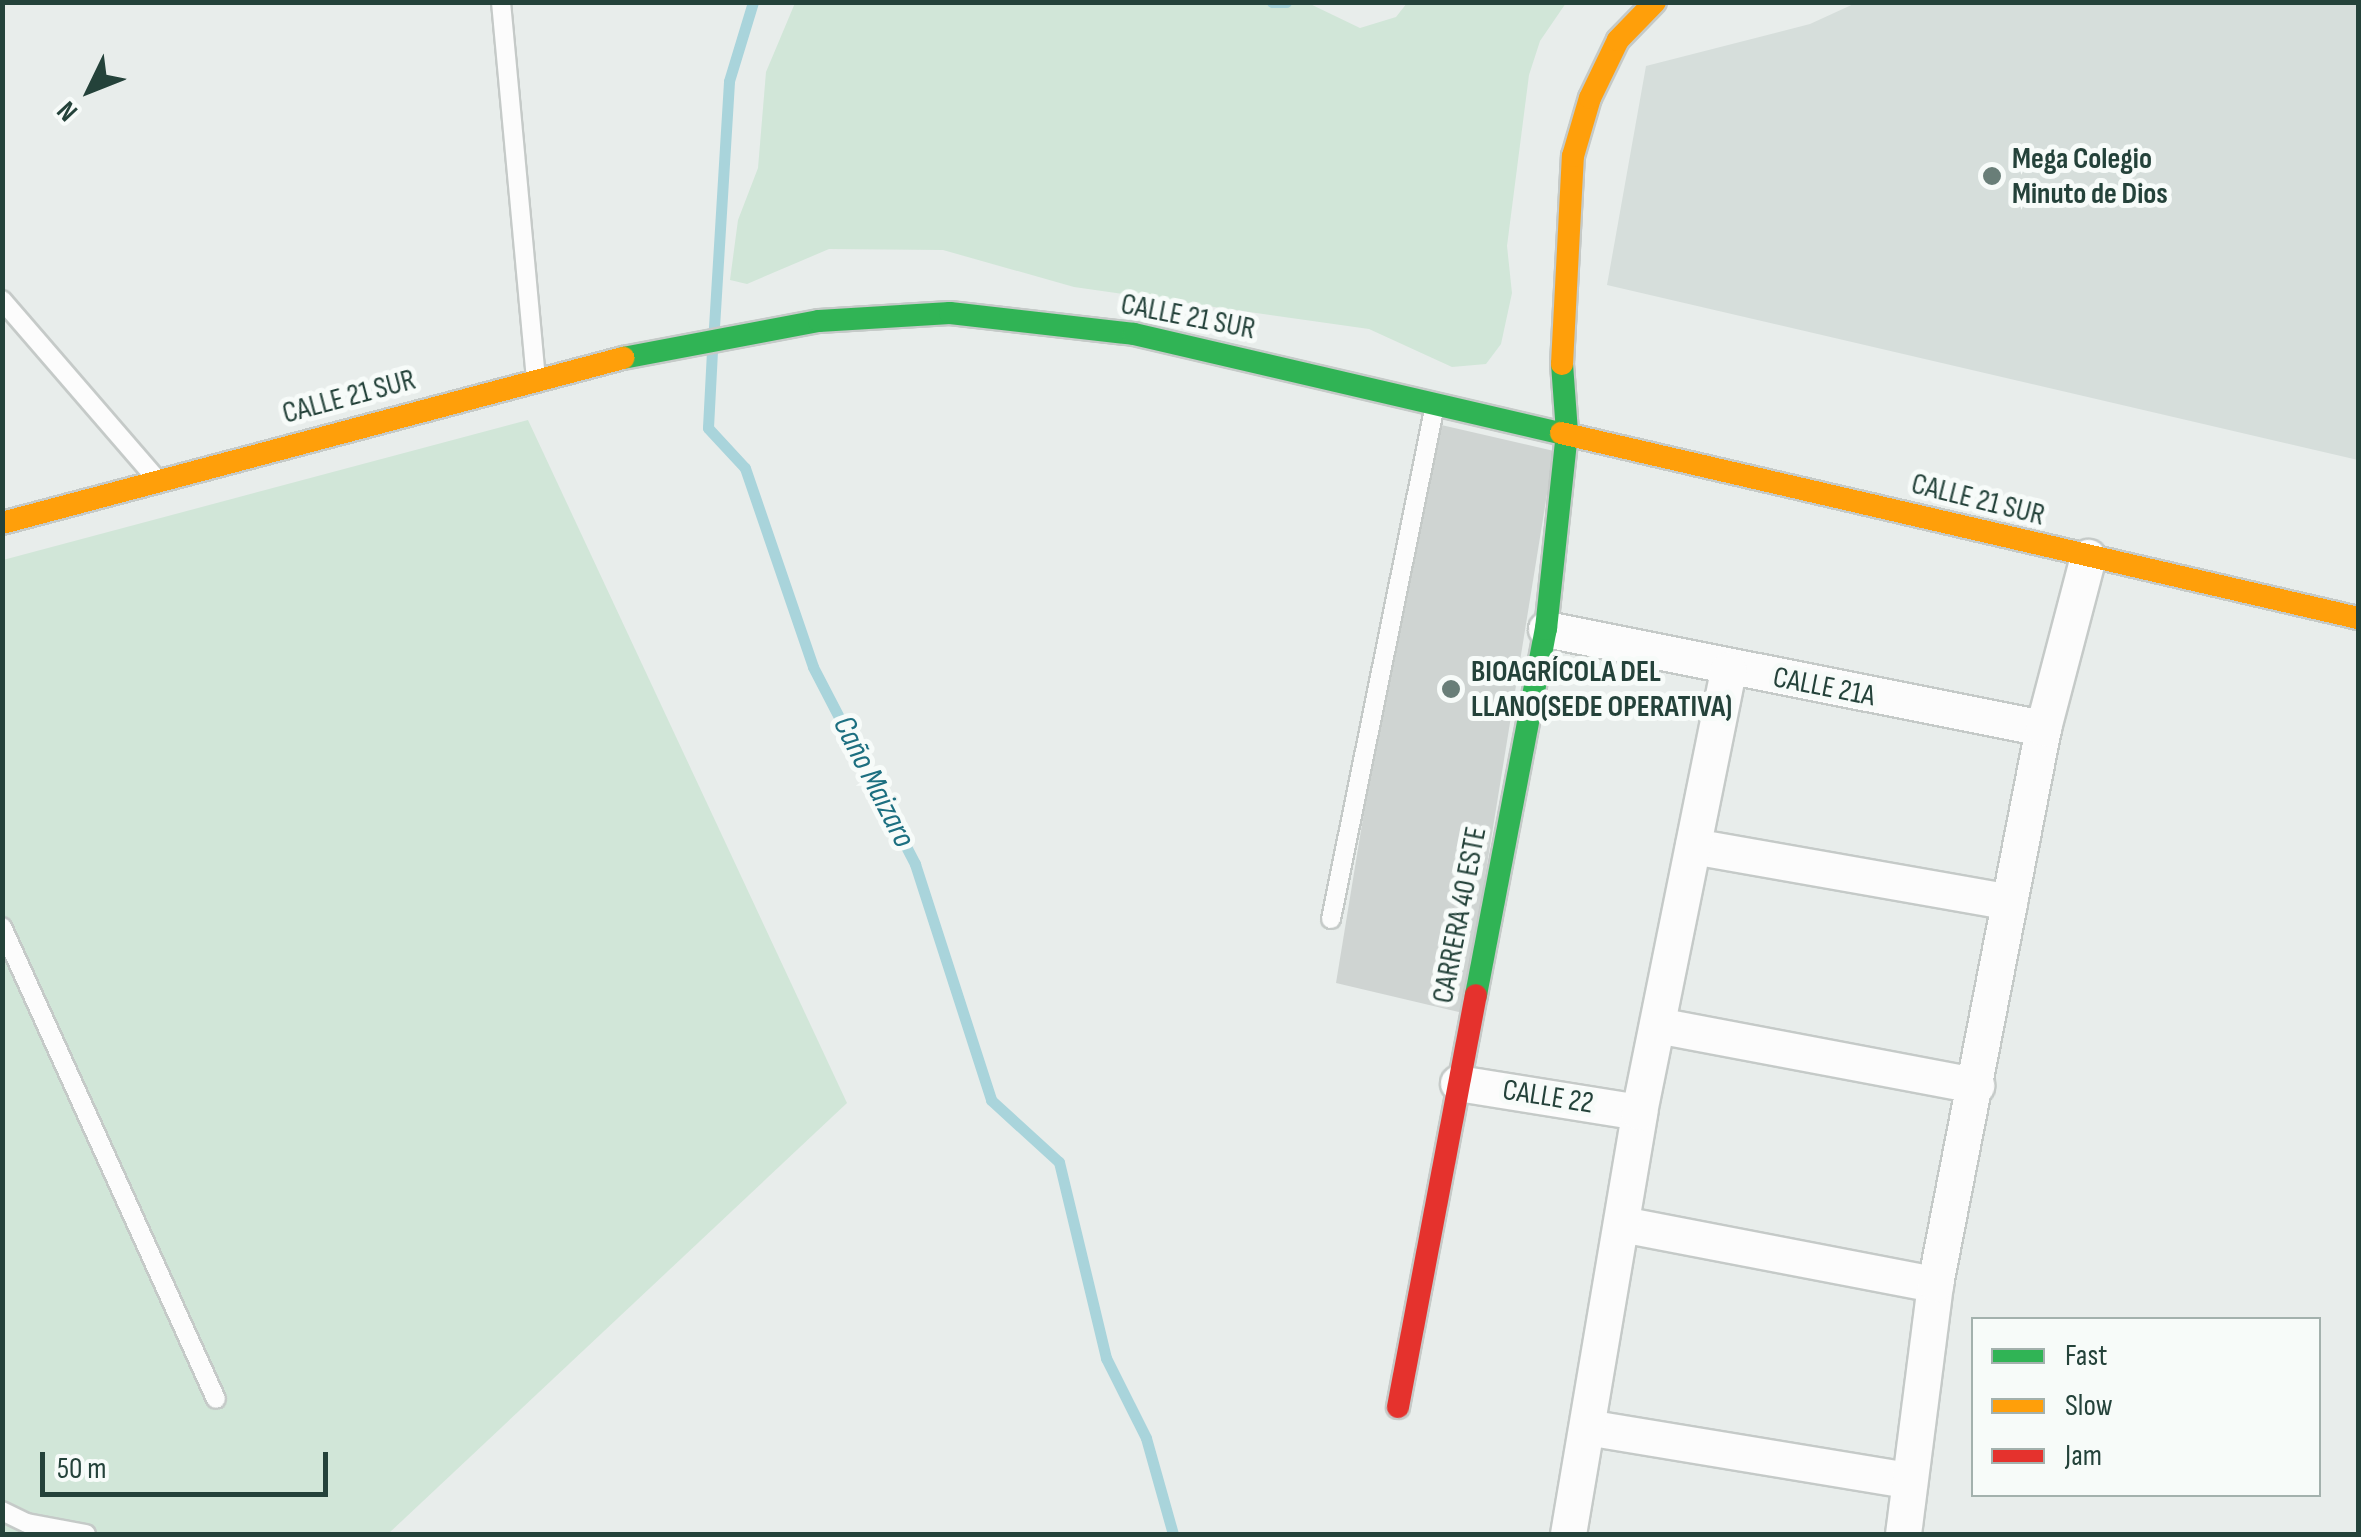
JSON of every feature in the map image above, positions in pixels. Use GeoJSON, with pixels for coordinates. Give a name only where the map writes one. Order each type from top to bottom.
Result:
{"type":"FeatureCollection","features":[{"type":"Feature","properties":{"kind":"street","name":"CARRERA 40 ESTE"},"geometry":{"type":"LineString","coordinates":[[1398,1407],[1546,629],[1567,432],[1559,327],[1572,156],[1590,98],[1618,40],[1656,2]]}},
{"type":"Feature","properties":{"kind":"street","name":"CALLE 21 SUR"},"geometry":{"type":"LineString","coordinates":[[2,523],[536,378],[636,355],[819,320],[950,313],[1134,334],[2358,618]]}},
{"type":"Feature","properties":{"kind":"street"},"geometry":{"type":"LineString","coordinates":[[1904,1534],[1906,1480],[1935,1284],[2043,728],[2088,557]]}},
{"type":"Feature","properties":{"kind":"street","name":"CALLE 21A"},"geometry":{"type":"LineString","coordinates":[[1546,629],[1728,669],[2043,728]]}},
{"type":"Feature","properties":{"kind":"street"},"geometry":{"type":"LineString","coordinates":[[1568,1534],[1638,1112],[1728,669]]}},
{"type":"Feature","properties":{"kind":"street"},"geometry":{"type":"LineString","coordinates":[[1693,846],[2009,902]]}},
{"type":"Feature","properties":{"kind":"street"},"geometry":{"type":"LineString","coordinates":[[1657,1024],[1976,1086]]}},
{"type":"Feature","properties":{"kind":"street","name":"CALLE 22"},"geometry":{"type":"LineString","coordinates":[[1458,1083],[1638,1112]]}},
{"type":"Feature","properties":{"kind":"street"},"geometry":{"type":"LineString","coordinates":[[1622,1224],[1935,1284]]}},
{"type":"Feature","properties":{"kind":"street"},"geometry":{"type":"LineString","coordinates":[[1587,1427],[1906,1480]]}},
{"type":"Feature","properties":{"kind":"lane"},"geometry":{"type":"LineString","coordinates":[[500,2],[536,378]]}},
{"type":"Feature","properties":{"kind":"lane"},"geometry":{"type":"LineString","coordinates":[[2,300],[158,480]]}},
{"type":"Feature","properties":{"kind":"lane"},"geometry":{"type":"LineString","coordinates":[[1331,919],[1436,402]]}},
{"type":"Feature","properties":{"kind":"lane"},"geometry":{"type":"LineString","coordinates":[[2,928],[216,1399]]}},
{"type":"Feature","properties":{"kind":"lane"},"geometry":{"type":"LineString","coordinates":[[2,1511],[27,1523],[86,1534]]}},
{"type":"Feature","properties":{"kind":"shaded area","name":"Mega Colegio Minuto de Dios"},"geometry":{"type":"Polygon","coordinates":[[[1858,2],[2358,3],[2358,460],[1607,285],[1646,66],[1810,24],[1858,2]]]}},
{"type":"Feature","properties":{"kind":"green space"},"geometry":{"type":"Polygon","coordinates":[[[1306,2],[1360,28],[1396,17],[1407,3],[1566,3],[1540,41],[1529,75],[1507,246],[1512,293],[1501,344],[1486,364],[1452,367],[1369,329],[1074,287],[943,250],[829,249],[747,284],[730,280],[738,220],[758,168],[766,72],[795,3],[1306,2]]]}},
{"type":"Feature","properties":{"kind":"green space"},"geometry":{"type":"Polygon","coordinates":[[[528,420],[847,1103],[388,1534],[3,1534],[3,560],[528,420]]]}},
{"type":"Feature","properties":{"kind":"building","name":"BIOAGRÍCOLA DEL LLANO(SEDE OPERATIVA)"},"geometry":{"type":"Polygon","coordinates":[[[1437,424],[1554,451],[1463,1013],[1336,983],[1391,647],[1437,424]]]}},
{"type":"Feature","properties":{"kind":"waterway","name":"Caño Maizaro"},"geometry":{"type":"LineString","coordinates":[[714,327],[729,81],[753,2]]}},
{"type":"Feature","properties":{"kind":"waterway","name":"Caño Maizaro"},"geometry":{"type":"LineString","coordinates":[[1272,2],[1286,2]]}},
{"type":"Feature","properties":{"kind":"waterway","name":"Caño Maizaro"},"geometry":{"type":"LineString","coordinates":[[712,351],[708,428],[745,468],[813,667],[915,864],[991,1100],[1059,1162],[1106,1358],[1146,1438],[1173,1534]]}},
{"type":"Feature","properties":{"kind":"traffic: fast"},"geometry":{"type":"LineString","coordinates":[[623,358],[819,321],[950,313],[1134,334],[1561,433]]}},
{"type":"Feature","properties":{"kind":"traffic: fast"},"geometry":{"type":"LineString","coordinates":[[1476,995],[1546,629],[1567,432],[1562,364]]}},
{"type":"Feature","properties":{"kind":"traffic: slow"},"geometry":{"type":"LineString","coordinates":[[1562,364],[1573,156],[1590,98],[1618,40],[1655,2]]}},
{"type":"Feature","properties":{"kind":"traffic: slow"},"geometry":{"type":"LineString","coordinates":[[2,523],[623,358]]}},
{"type":"Feature","properties":{"kind":"traffic: slow"},"geometry":{"type":"LineString","coordinates":[[1561,433],[2358,618]]}},
{"type":"Feature","properties":{"kind":"traffic: jam"},"geometry":{"type":"LineString","coordinates":[[1398,1407],[1476,995]]}},
{"type":"Feature","properties":{"kind":"place","name":"Mega Colegio Minuto de Dios"},"geometry":{"type":"Point","coordinates":[1992,176]}},
{"type":"Feature","properties":{"kind":"place","name":"BIOAGRÍCOLA DEL LLANO(SEDE OPERATIVA)"},"geometry":{"type":"Point","coordinates":[1451,689]}}]}
